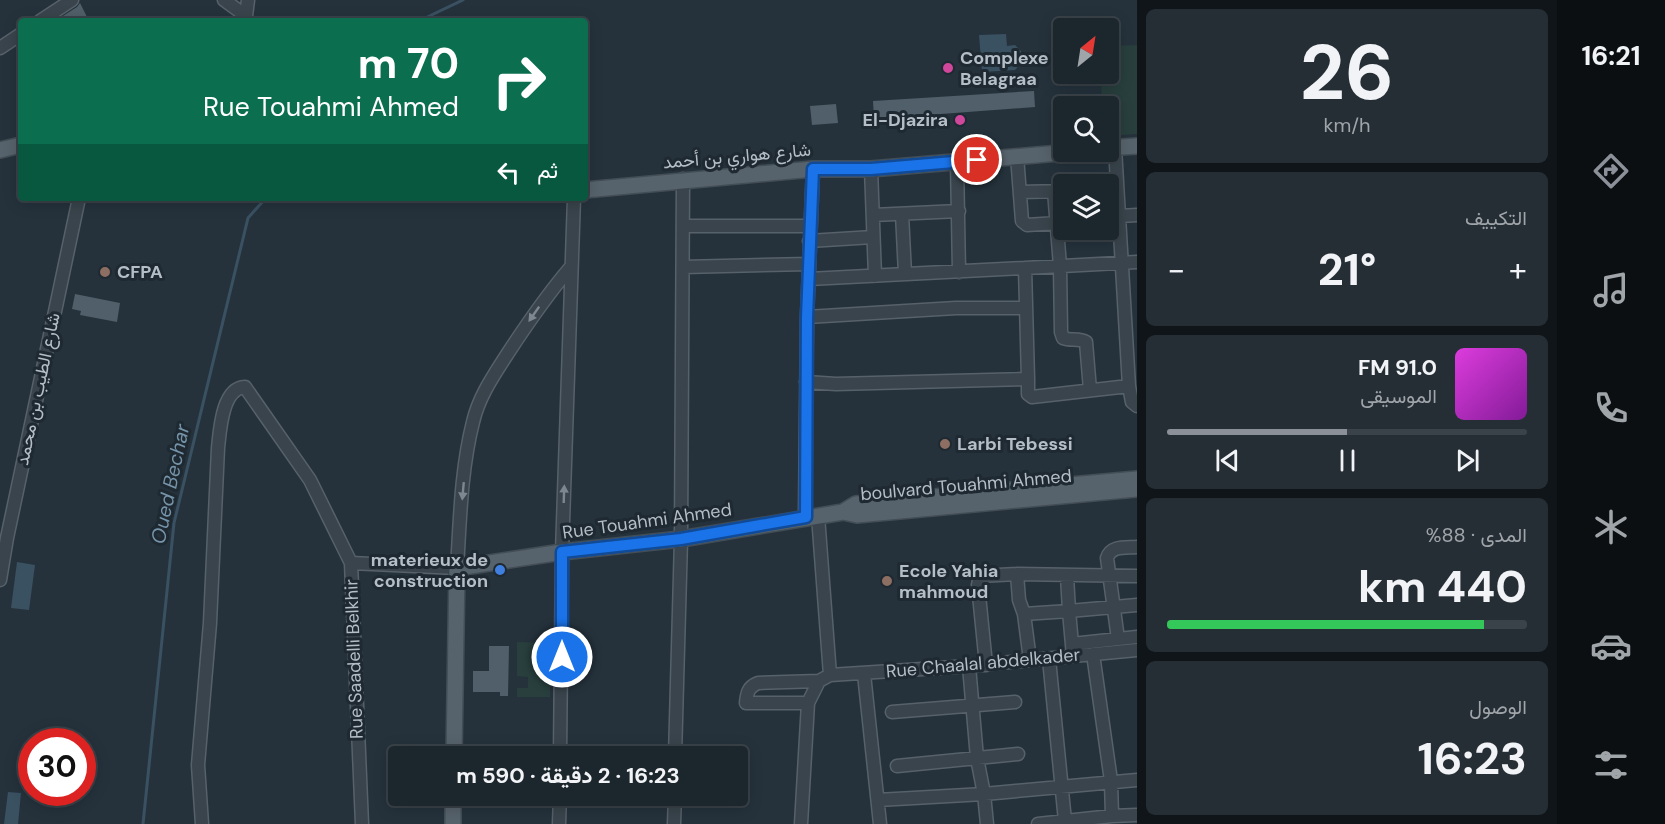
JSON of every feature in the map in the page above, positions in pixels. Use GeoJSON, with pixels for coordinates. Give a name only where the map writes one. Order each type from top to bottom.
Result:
{"type":"FeatureCollection","features":[{"type":"Feature","properties":{"kind":"main road"},"geometry":{"type":"LineString","coordinates":[[1119,147],[1137,146]]}},
{"type":"Feature","properties":{"kind":"main road","name":"شارع هواري بن أحمد"},"geometry":{"type":"LineString","coordinates":[[588,190],[683,179],[813,169],[871,169],[1053,153]]}},
{"type":"Feature","properties":{"kind":"main road","name":"boulvard Touahmi Ahmed"},"geometry":{"type":"LineString","coordinates":[[843,512],[856,504],[1137,478]]}},
{"type":"Feature","properties":{"kind":"main road","name":"boulvard Touahmi Ahmed"},"geometry":{"type":"LineString","coordinates":[[843,512],[857,515],[1137,489]]}},
{"type":"Feature","properties":{"kind":"main road","name":"Rue Touahmi Ahmed"},"geometry":{"type":"LineString","coordinates":[[457,568],[562,552],[681,539],[843,512]]}},
{"type":"Feature","properties":{"kind":"main road"},"geometry":{"type":"LineString","coordinates":[[454,746],[457,568]]}},
{"type":"Feature","properties":{"kind":"main road"},"geometry":{"type":"LineString","coordinates":[[453,806],[453,824]]}},
{"type":"Feature","properties":{"kind":"street"},"geometry":{"type":"LineString","coordinates":[[45,18],[72,0]]}},
{"type":"Feature","properties":{"kind":"street"},"geometry":{"type":"LineString","coordinates":[[224,0],[244,18]]}},
{"type":"Feature","properties":{"kind":"street"},"geometry":{"type":"LineString","coordinates":[[245,18],[248,0]]}},
{"type":"Feature","properties":{"kind":"street"},"geometry":{"type":"LineString","coordinates":[[0,48],[18,35]]}},
{"type":"Feature","properties":{"kind":"street"},"geometry":{"type":"LineString","coordinates":[[1017,156],[1023,223],[1027,225],[1053,223]]}},
{"type":"Feature","properties":{"kind":"street"},"geometry":{"type":"LineString","coordinates":[[957,162],[960,272]]}},
{"type":"Feature","properties":{"kind":"street"},"geometry":{"type":"LineString","coordinates":[[801,824],[808,703],[824,678],[812,517],[806,382],[813,169]]}},
{"type":"Feature","properties":{"kind":"street"},"geometry":{"type":"LineString","coordinates":[[871,169],[875,276]]}},
{"type":"Feature","properties":{"kind":"street"},"geometry":{"type":"LineString","coordinates":[[675,746],[681,539],[683,179]]}},
{"type":"Feature","properties":{"kind":"street"},"geometry":{"type":"LineString","coordinates":[[1020,192],[1053,191]]}},
{"type":"Feature","properties":{"kind":"street","name":"شارع الطيب بن محمد"},"geometry":{"type":"LineString","coordinates":[[0,580],[78,201]]}},
{"type":"Feature","properties":{"kind":"street"},"geometry":{"type":"LineString","coordinates":[[560,746],[562,552],[573,201]]}},
{"type":"Feature","properties":{"kind":"street"},"geometry":{"type":"LineString","coordinates":[[873,215],[959,211]]}},
{"type":"Feature","properties":{"kind":"street"},"geometry":{"type":"LineString","coordinates":[[1119,212],[1132,350],[1130,386],[1132,402],[1137,406]]}},
{"type":"Feature","properties":{"kind":"street"},"geometry":{"type":"LineString","coordinates":[[902,214],[905,274]]}},
{"type":"Feature","properties":{"kind":"street"},"geometry":{"type":"LineString","coordinates":[[1120,216],[1137,215]]}},
{"type":"Feature","properties":{"kind":"street"},"geometry":{"type":"LineString","coordinates":[[683,226],[810,226]]}},
{"type":"Feature","properties":{"kind":"street"},"geometry":{"type":"LineString","coordinates":[[809,241],[873,237]]}},
{"type":"Feature","properties":{"kind":"street"},"geometry":{"type":"LineString","coordinates":[[1058,240],[1062,336],[1066,339],[1086,342],[1090,390]]}},
{"type":"Feature","properties":{"kind":"street"},"geometry":{"type":"LineString","coordinates":[[809,279],[1137,262]]}},
{"type":"Feature","properties":{"kind":"street"},"geometry":{"type":"LineString","coordinates":[[683,267],[809,264]]}},
{"type":"Feature","properties":{"kind":"street"},"geometry":{"type":"LineString","coordinates":[[457,568],[465,460],[473,420],[484,390],[552,289],[570,268]]}},
{"type":"Feature","properties":{"kind":"street"},"geometry":{"type":"LineString","coordinates":[[1025,268],[1028,394],[1032,397],[1130,386]]}},
{"type":"Feature","properties":{"kind":"street"},"geometry":{"type":"LineString","coordinates":[[807,317],[956,308],[1026,308]]}},
{"type":"Feature","properties":{"kind":"street"},"geometry":{"type":"LineString","coordinates":[[806,382],[836,384],[1028,379]]}},
{"type":"Feature","properties":{"kind":"street"},"geometry":{"type":"LineString","coordinates":[[202,824],[198,765],[210,623],[218,448],[224,410],[230,394],[236,389],[245,387],[310,480],[351,563]]}},
{"type":"Feature","properties":{"kind":"street"},"geometry":{"type":"LineString","coordinates":[[1118,639],[1107,558],[1111,550],[1137,548]]}},
{"type":"Feature","properties":{"kind":"street","name":"Rue Saadelli Belkhir"},"geometry":{"type":"LineString","coordinates":[[362,824],[351,563],[457,568]]}},
{"type":"Feature","properties":{"kind":"street"},"geometry":{"type":"LineString","coordinates":[[1017,574],[1019,600],[1024,614],[1030,660]]}},
{"type":"Feature","properties":{"kind":"street"},"geometry":{"type":"LineString","coordinates":[[986,665],[985,628],[979,577],[982,575],[1137,576]]}},
{"type":"Feature","properties":{"kind":"street"},"geometry":{"type":"LineString","coordinates":[[1067,576],[1073,650],[1118,639],[1137,638]]}},
{"type":"Feature","properties":{"kind":"street"},"geometry":{"type":"LineString","coordinates":[[1024,614],[1137,605]]}},
{"type":"Feature","properties":{"kind":"street","name":"Rue Chaalal abdelkader"},"geometry":{"type":"LineString","coordinates":[[808,703],[746,703],[750,687],[758,683],[1049,659],[1073,650],[1093,654],[1137,650]]}},
{"type":"Feature","properties":{"kind":"street"},"geometry":{"type":"LineString","coordinates":[[1093,654],[1111,781],[1112,816]]}},
{"type":"Feature","properties":{"kind":"street"},"geometry":{"type":"LineString","coordinates":[[1049,659],[1065,821]]}},
{"type":"Feature","properties":{"kind":"street"},"geometry":{"type":"LineString","coordinates":[[969,666],[977,758],[987,824]]}},
{"type":"Feature","properties":{"kind":"street"},"geometry":{"type":"LineString","coordinates":[[864,674],[879,824]]}},
{"type":"Feature","properties":{"kind":"street"},"geometry":{"type":"LineString","coordinates":[[892,712],[1015,702]]}},
{"type":"Feature","properties":{"kind":"street"},"geometry":{"type":"LineString","coordinates":[[897,766],[1018,754]]}},
{"type":"Feature","properties":{"kind":"street"},"geometry":{"type":"LineString","coordinates":[[878,800],[984,794],[1137,780]]}},
{"type":"Feature","properties":{"kind":"street"},"geometry":{"type":"LineString","coordinates":[[559,824],[560,806]]}},
{"type":"Feature","properties":{"kind":"street"},"geometry":{"type":"LineString","coordinates":[[674,824],[675,806]]}},
{"type":"Feature","properties":{"kind":"street"},"geometry":{"type":"LineString","coordinates":[[1038,824],[1093,821],[1112,816],[1137,815]]}},
{"type":"Feature","properties":{"kind":"green space"},"geometry":{"type":"Polygon","coordinates":[[[1137,45],[1137,134],[1119,135],[1119,96],[1102,96],[1101,84],[1119,84],[1119,46],[1137,45]]]}},
{"type":"Feature","properties":{"kind":"green space"},"geometry":{"type":"Polygon","coordinates":[[[517,642],[550,643],[550,697],[517,697],[517,688],[528,688],[528,677],[517,676],[517,642]]]}},
{"type":"Feature","properties":{"kind":"water"},"geometry":{"type":"Polygon","coordinates":[[[1006,34],[1007,46],[1015,45],[1021,51],[1019,66],[1015,70],[982,72],[979,35],[1006,34]]]}},
{"type":"Feature","properties":{"kind":"water"},"geometry":{"type":"Polygon","coordinates":[[[17,562],[35,565],[29,610],[11,608],[17,562]]]}},
{"type":"Feature","properties":{"kind":"water"},"geometry":{"type":"Polygon","coordinates":[[[8,792],[18,793],[18,824],[4,824],[8,792]]]}},
{"type":"Feature","properties":{"kind":"building"},"geometry":{"type":"Polygon","coordinates":[[[80,3],[88,18],[60,18],[80,3]]]}},
{"type":"Feature","properties":{"kind":"building"},"geometry":{"type":"Polygon","coordinates":[[[1034,91],[1035,107],[874,119],[873,101],[1034,91]]]}},
{"type":"Feature","properties":{"kind":"building"},"geometry":{"type":"Polygon","coordinates":[[[836,104],[838,123],[812,125],[810,106],[836,104]]]}},
{"type":"Feature","properties":{"kind":"building"},"geometry":{"type":"Polygon","coordinates":[[[75,294],[120,303],[117,322],[80,315],[81,311],[72,309],[75,294]]]}},
{"type":"Feature","properties":{"kind":"building"},"geometry":{"type":"Polygon","coordinates":[[[489,646],[509,646],[508,696],[500,696],[500,692],[473,692],[473,671],[489,671],[489,646]]]}},
{"type":"Feature","properties":{"kind":"waterway","name":"Oued Bechar"},"geometry":{"type":"LineString","coordinates":[[425,18],[463,0]]}},
{"type":"Feature","properties":{"kind":"waterway","name":"Oued Bechar"},"geometry":{"type":"LineString","coordinates":[[143,824],[174,523],[248,218],[263,201]]}},
{"type":"Feature","properties":{"kind":"place","name":"Complexe Belagraa"},"geometry":{"type":"Point","coordinates":[948,68]}},
{"type":"Feature","properties":{"kind":"place","name":"El-Djazira"},"geometry":{"type":"Point","coordinates":[960,120]}},
{"type":"Feature","properties":{"kind":"place","name":"CFPA"},"geometry":{"type":"Point","coordinates":[105,272]}},
{"type":"Feature","properties":{"kind":"place","name":"Larbi Tebessi"},"geometry":{"type":"Point","coordinates":[945,444]}},
{"type":"Feature","properties":{"kind":"place","name":"materieux de construction"},"geometry":{"type":"Point","coordinates":[500,570]}},
{"type":"Feature","properties":{"kind":"place","name":"Ecole Yahia mahmoud"},"geometry":{"type":"Point","coordinates":[887,581]}},
{"type":"Feature","properties":{"kind":"route"},"geometry":{"type":"LineString","coordinates":[[562,657],[562,552],[681,539],[806,517],[807,317],[813,169],[871,169],[977,160]]}}]}
